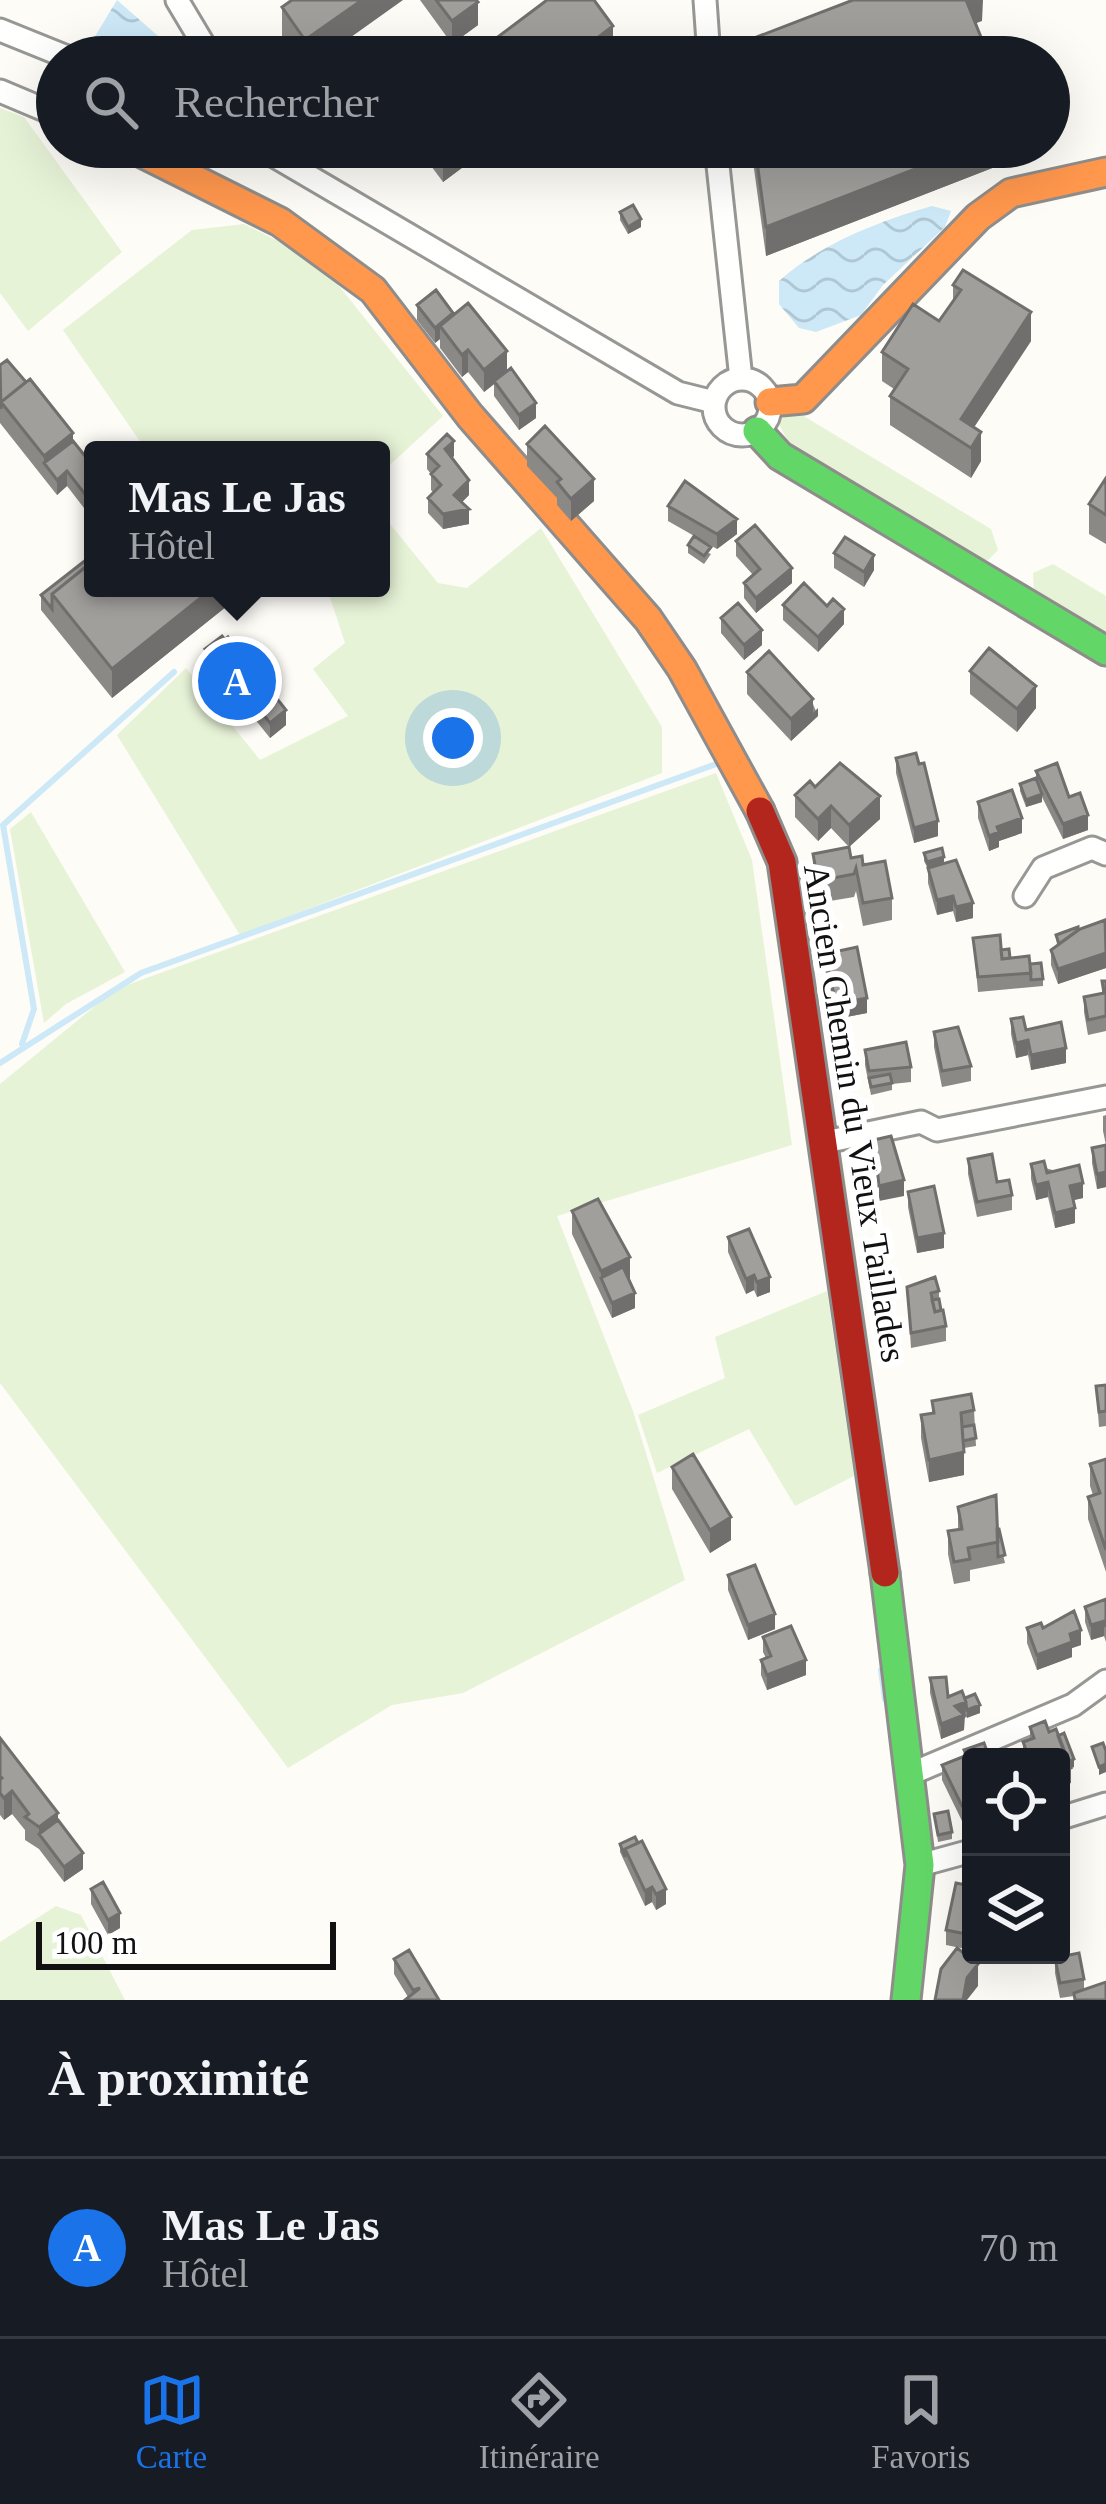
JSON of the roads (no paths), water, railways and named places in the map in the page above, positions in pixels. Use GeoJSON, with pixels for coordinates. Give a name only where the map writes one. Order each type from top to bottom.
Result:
{"type":"FeatureCollection","features":[{"type":"Feature","properties":{"kind":"street"},"geometry":{"type":"LineString","coordinates":[[177,0],[198,36]]}},
{"type":"Feature","properties":{"kind":"street"},"geometry":{"type":"LineString","coordinates":[[705,0],[708,36]]}},
{"type":"Feature","properties":{"kind":"street"},"geometry":{"type":"LineString","coordinates":[[0,30],[36,45]]}},
{"type":"Feature","properties":{"kind":"street"},"geometry":{"type":"LineString","coordinates":[[0,91],[36,106]]}},
{"type":"Feature","properties":{"kind":"street","name":"Ancien Chemin du Vieux Taillades"},"geometry":{"type":"LineString","coordinates":[[172,168],[280,222],[373,290],[470,416],[659,636],[773,835],[782,862],[864,1403],[920,1865],[906,2000]]}},
{"type":"Feature","properties":{"kind":"street"},"geometry":{"type":"LineString","coordinates":[[295,168],[678,393],[714,402]]}},
{"type":"Feature","properties":{"kind":"street"},"geometry":{"type":"LineString","coordinates":[[718,168],[742,379]]}},
{"type":"Feature","properties":{"kind":"street"},"geometry":{"type":"LineString","coordinates":[[770,402],[803,399],[978,217],[1011,193],[1106,172]]}},
{"type":"Feature","properties":{"kind":"street"},"geometry":{"type":"LineString","coordinates":[[742,379],[760,385],[770,402],[768,418],[757,431],[741,436],[726,431],[715,418],[714,402],[721,388],[742,379]]}},
{"type":"Feature","properties":{"kind":"street"},"geometry":{"type":"LineString","coordinates":[[757,431],[780,456],[1106,651]]}},
{"type":"Feature","properties":{"kind":"street"},"geometry":{"type":"LineString","coordinates":[[1025,896],[1043,868],[1092,848],[1106,854]]}},
{"type":"Feature","properties":{"kind":"street"},"geometry":{"type":"LineString","coordinates":[[825,1142],[921,1122],[937,1130],[1106,1097]]}},
{"type":"Feature","properties":{"kind":"street"},"geometry":{"type":"LineString","coordinates":[[908,1775],[1073,1705],[1106,1681]]}},
{"type":"Feature","properties":{"kind":"street"},"geometry":{"type":"LineString","coordinates":[[1070,1816],[1106,1804]]}},
{"type":"Feature","properties":{"kind":"street"},"geometry":{"type":"LineString","coordinates":[[920,1865],[962,1853]]}},
{"type":"Feature","properties":{"kind":"water"},"geometry":{"type":"Polygon","coordinates":[[[117,0],[158,36],[95,36],[117,0]]]}},
{"type":"Feature","properties":{"kind":"water"},"geometry":{"type":"Polygon","coordinates":[[[932,206],[951,211],[945,227],[883,285],[861,315],[816,332],[799,328],[779,304],[779,281],[813,256],[871,227],[932,206]]]}},
{"type":"Feature","properties":{"kind":"waterway"},"geometry":{"type":"LineString","coordinates":[[22,1044],[34,1009],[3,825],[174,672]]}},
{"type":"Feature","properties":{"kind":"waterway"},"geometry":{"type":"LineString","coordinates":[[0,1063],[141,973],[719,763]]}},
{"type":"Feature","properties":{"kind":"waterway"},"geometry":{"type":"LineString","coordinates":[[881,1670],[885,1699]]}},
{"type":"Feature","properties":{"kind":"place","name":"Mas Le Jas"},"geometry":{"type":"Point","coordinates":[237,681]}}]}
